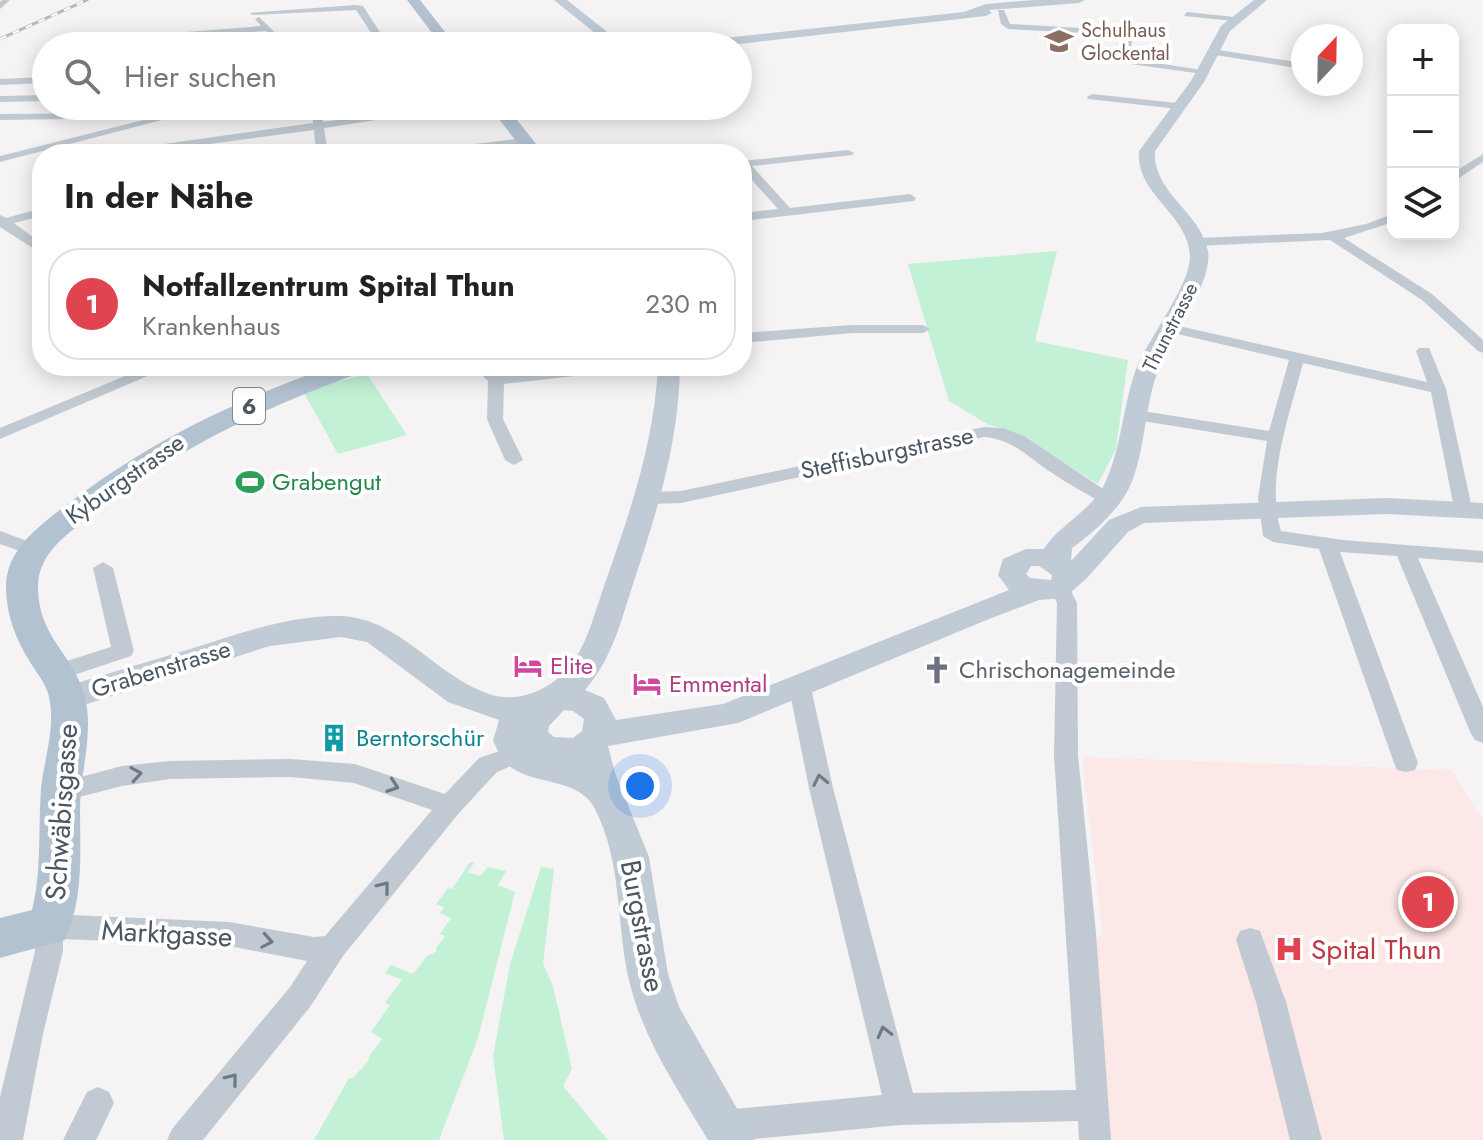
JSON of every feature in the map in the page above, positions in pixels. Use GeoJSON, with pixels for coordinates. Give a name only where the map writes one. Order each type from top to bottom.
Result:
{"type":"FeatureCollection","features":[{"type":"Feature","properties":{"kind":"main road"},"geometry":{"type":"LineString","coordinates":[[413,0],[438,32]]}},
{"type":"Feature","properties":{"kind":"main road"},"geometry":{"type":"LineString","coordinates":[[560,0],[598,32]]}},
{"type":"Feature","properties":{"kind":"main road"},"geometry":{"type":"LineString","coordinates":[[752,38],[1079,0]]}},
{"type":"Feature","properties":{"kind":"main road"},"geometry":{"type":"LineString","coordinates":[[1197,242],[1186,221],[1154,182],[1146,162],[1149,147],[1203,71],[1234,19],[1261,0]]}},
{"type":"Feature","properties":{"kind":"main road"},"geometry":{"type":"LineString","coordinates":[[508,120],[527,144]]}},
{"type":"Feature","properties":{"kind":"main road","name":"Thunstrasse"},"geometry":{"type":"LineString","coordinates":[[1045,572],[1061,543],[1081,530],[1104,505],[1120,477],[1147,370],[1198,272],[1200,255],[1197,242]]}},
{"type":"Feature","properties":{"kind":"main road","name":"Kyburgstrasse"},"geometry":{"type":"LineString","coordinates":[[34,550],[95,497],[167,445],[249,406],[329,376]]}},
{"type":"Feature","properties":{"kind":"main road"},"geometry":{"type":"LineString","coordinates":[[668,376],[665,420],[648,498],[572,714],[566,752],[532,751],[510,733],[516,720],[572,714],[665,724],[727,715],[800,688],[979,612],[1045,572],[1087,564],[1095,549],[1115,528],[1133,517],[1171,512],[1386,506],[1473,510]]}},
{"type":"Feature","properties":{"kind":"main road","name":"Grabenstrasse"},"geometry":{"type":"LineString","coordinates":[[34,550],[25,569],[22,587],[32,635],[64,693],[278,644],[344,640],[397,652],[471,701],[498,709],[572,714]]}},
{"type":"Feature","properties":{"kind":"main road"},"geometry":{"type":"LineString","coordinates":[[572,714],[564,675],[597,647]]}},
{"type":"Feature","properties":{"kind":"main road","name":"Schwäbisgasse"},"geometry":{"type":"LineString","coordinates":[[49,926],[62,871],[60,792],[64,693]]}},
{"type":"Feature","properties":{"kind":"main road","name":"Burgstrasse"},"geometry":{"type":"LineString","coordinates":[[572,714],[632,860],[644,954],[656,1001],[679,1049],[729,1133]]}},
{"type":"Feature","properties":{"kind":"main road"},"geometry":{"type":"LineString","coordinates":[[532,751],[528,763],[574,774],[604,794]]}},
{"type":"Feature","properties":{"kind":"main road","name":"Marktgasse"},"geometry":{"type":"LineString","coordinates":[[0,938],[49,926]]}},
{"type":"Feature","properties":{"kind":"street"},"geometry":{"type":"LineString","coordinates":[[0,7],[6,0]]}},
{"type":"Feature","properties":{"kind":"street"},"geometry":{"type":"LineString","coordinates":[[272,32],[250,11],[355,7],[360,8],[374,32]]}},
{"type":"Feature","properties":{"kind":"street"},"geometry":{"type":"LineString","coordinates":[[995,12],[1005,25],[1129,33],[1126,61],[1203,71]]}},
{"type":"Feature","properties":{"kind":"street"},"geometry":{"type":"LineString","coordinates":[[1187,14],[1234,19]]}},
{"type":"Feature","properties":{"kind":"street"},"geometry":{"type":"LineString","coordinates":[[204,32],[268,28]]}},
{"type":"Feature","properties":{"kind":"street"},"geometry":{"type":"LineString","coordinates":[[1212,52],[1291,64]]}},
{"type":"Feature","properties":{"kind":"street"},"geometry":{"type":"LineString","coordinates":[[0,82],[32,81]]}},
{"type":"Feature","properties":{"kind":"street"},"geometry":{"type":"LineString","coordinates":[[1092,97],[1178,106]]}},
{"type":"Feature","properties":{"kind":"street"},"geometry":{"type":"LineString","coordinates":[[0,99],[32,98]]}},
{"type":"Feature","properties":{"kind":"street"},"geometry":{"type":"LineString","coordinates":[[0,117],[32,117]]}},
{"type":"Feature","properties":{"kind":"street"},"geometry":{"type":"LineString","coordinates":[[57,144],[151,120]]}},
{"type":"Feature","properties":{"kind":"street"},"geometry":{"type":"LineString","coordinates":[[319,120],[321,144]]}},
{"type":"Feature","properties":{"kind":"street"},"geometry":{"type":"LineString","coordinates":[[193,144],[352,120]]}},
{"type":"Feature","properties":{"kind":"street"},"geometry":{"type":"LineString","coordinates":[[139,123],[144,129],[143,144]]}},
{"type":"Feature","properties":{"kind":"street"},"geometry":{"type":"LineString","coordinates":[[2,158],[32,150]]}},
{"type":"Feature","properties":{"kind":"street"},"geometry":{"type":"LineString","coordinates":[[752,163],[848,153]]}},
{"type":"Feature","properties":{"kind":"street"},"geometry":{"type":"LineString","coordinates":[[1459,174],[1481,160]]}},
{"type":"Feature","properties":{"kind":"street"},"geometry":{"type":"LineString","coordinates":[[752,174],[787,212]]}},
{"type":"Feature","properties":{"kind":"street"},"geometry":{"type":"LineString","coordinates":[[752,216],[910,198]]}},
{"type":"Feature","properties":{"kind":"street"},"geometry":{"type":"LineString","coordinates":[[1,221],[32,214]]}},
{"type":"Feature","properties":{"kind":"street"},"geometry":{"type":"LineString","coordinates":[[1197,242],[1333,236],[1366,229],[1387,220]]}},
{"type":"Feature","properties":{"kind":"street"},"geometry":{"type":"LineString","coordinates":[[1,221],[32,243]]}},
{"type":"Feature","properties":{"kind":"street"},"geometry":{"type":"LineString","coordinates":[[1333,236],[1427,297],[1483,348]]}},
{"type":"Feature","properties":{"kind":"street"},"geometry":{"type":"LineString","coordinates":[[1170,328],[1438,389]]}},
{"type":"Feature","properties":{"kind":"street"},"geometry":{"type":"LineString","coordinates":[[752,337],[852,329],[923,329]]}},
{"type":"Feature","properties":{"kind":"street"},"geometry":{"type":"LineString","coordinates":[[1424,351],[1473,510]]}},
{"type":"Feature","properties":{"kind":"street"},"geometry":{"type":"LineString","coordinates":[[1297,357],[1276,437],[1267,497],[1269,509],[1266,523],[1273,536],[1335,545],[1483,557]]}},
{"type":"Feature","properties":{"kind":"street"},"geometry":{"type":"LineString","coordinates":[[0,434],[139,376]]}},
{"type":"Feature","properties":{"kind":"street"},"geometry":{"type":"LineString","coordinates":[[492,376],[496,380],[495,419],[514,460]]}},
{"type":"Feature","properties":{"kind":"street"},"geometry":{"type":"LineString","coordinates":[[496,380],[531,376]]}},
{"type":"Feature","properties":{"kind":"street"},"geometry":{"type":"LineString","coordinates":[[1136,415],[1276,437]]}},
{"type":"Feature","properties":{"kind":"street","name":"Steffisburgstrasse"},"geometry":{"type":"LineString","coordinates":[[648,498],[681,497],[984,432],[1003,433],[1018,440],[1104,505]]}},
{"type":"Feature","properties":{"kind":"street"},"geometry":{"type":"LineString","coordinates":[[0,537],[34,550]]}},
{"type":"Feature","properties":{"kind":"street"},"geometry":{"type":"LineString","coordinates":[[1335,545],[1406,763]]}},
{"type":"Feature","properties":{"kind":"street"},"geometry":{"type":"LineString","coordinates":[[1405,551],[1483,734]]}},
{"type":"Feature","properties":{"kind":"street"},"geometry":{"type":"LineString","coordinates":[[64,693],[123,651],[103,568]]}},
{"type":"Feature","properties":{"kind":"street"},"geometry":{"type":"LineString","coordinates":[[1045,572],[1067,603],[1066,755],[1095,1140]]}},
{"type":"Feature","properties":{"kind":"street"},"geometry":{"type":"LineString","coordinates":[[800,688],[821,788],[900,1109]]}},
{"type":"Feature","properties":{"kind":"street"},"geometry":{"type":"LineString","coordinates":[[183,1140],[300,997],[333,947],[450,806],[488,765],[532,751]]}},
{"type":"Feature","properties":{"kind":"street"},"geometry":{"type":"LineString","coordinates":[[60,792],[157,771],[242,766],[355,774],[450,806]]}},
{"type":"Feature","properties":{"kind":"street"},"geometry":{"type":"LineString","coordinates":[[15,1140],[8,1140],[25,1078],[49,951],[49,926]]}},
{"type":"Feature","properties":{"kind":"street","name":"Marktgasse"},"geometry":{"type":"LineString","coordinates":[[49,926],[229,934],[314,950],[333,947]]}},
{"type":"Feature","properties":{"kind":"street"},"geometry":{"type":"LineString","coordinates":[[1250,940],[1271,1002],[1306,1140]]}},
{"type":"Feature","properties":{"kind":"street"},"geometry":{"type":"LineString","coordinates":[[79,1140],[98,1103]]}},
{"type":"Feature","properties":{"kind":"street"},"geometry":{"type":"LineString","coordinates":[[729,1133],[900,1109],[1093,1105]]}},
{"type":"Feature","properties":{"kind":"shaded area","name":"Spital Thun"},"geometry":{"type":"Polygon","coordinates":[[[1082,757],[1451,770],[1483,821],[1483,1140],[1109,1140],[1094,936],[1103,936],[1082,757]]]}},
{"type":"Feature","properties":{"kind":"green space"},"geometry":{"type":"Polygon","coordinates":[[[1057,251],[1035,341],[1128,360],[1116,449],[1098,484],[1028,441],[989,425],[949,401],[908,264],[1057,251]]]}},
{"type":"Feature","properties":{"kind":"green space","name":"Grabengut"},"geometry":{"type":"Polygon","coordinates":[[[368,376],[407,435],[338,454],[303,391],[368,376]]]}},
{"type":"Feature","properties":{"kind":"green space"},"geometry":{"type":"Polygon","coordinates":[[[470,862],[474,863],[468,872],[480,876],[488,867],[506,871],[498,885],[515,892],[478,1038],[439,1140],[314,1140],[349,1078],[353,1078],[370,1059],[382,1039],[371,1032],[390,1005],[385,1003],[402,980],[385,973],[391,965],[413,974],[427,956],[437,951],[445,936],[440,934],[451,918],[440,913],[444,907],[436,904],[448,888],[452,889],[470,862]]]}},
{"type":"Feature","properties":{"kind":"green space"},"geometry":{"type":"Polygon","coordinates":[[[541,867],[554,869],[543,964],[553,986],[572,1069],[563,1086],[608,1140],[504,1140],[493,1056],[510,964],[541,867]]]}},
{"type":"Feature","properties":{"kind":"railway"},"geometry":{"type":"LineString","coordinates":[[0,39],[87,0]]}},
{"type":"Feature","properties":{"kind":"place","name":"Schulhaus Glockental"},"geometry":{"type":"Point","coordinates":[1059,41]}},
{"type":"Feature","properties":{"kind":"place","name":"Grabengut"},"geometry":{"type":"Point","coordinates":[250,482]}},
{"type":"Feature","properties":{"kind":"place","name":"Elite"},"geometry":{"type":"Point","coordinates":[528,666]}},
{"type":"Feature","properties":{"kind":"place","name":"Chrischonagemeinde"},"geometry":{"type":"Point","coordinates":[937,670]}},
{"type":"Feature","properties":{"kind":"place","name":"Emmental"},"geometry":{"type":"Point","coordinates":[647,684]}},
{"type":"Feature","properties":{"kind":"place","name":"Berntorschür"},"geometry":{"type":"Point","coordinates":[334,738]}},
{"type":"Feature","properties":{"kind":"place","name":"Notfallzentrum Spital Thun"},"geometry":{"type":"Point","coordinates":[1428,902]}},
{"type":"Feature","properties":{"kind":"place","name":"Spital Thun"},"geometry":{"type":"Point","coordinates":[1289,949]}}]}
